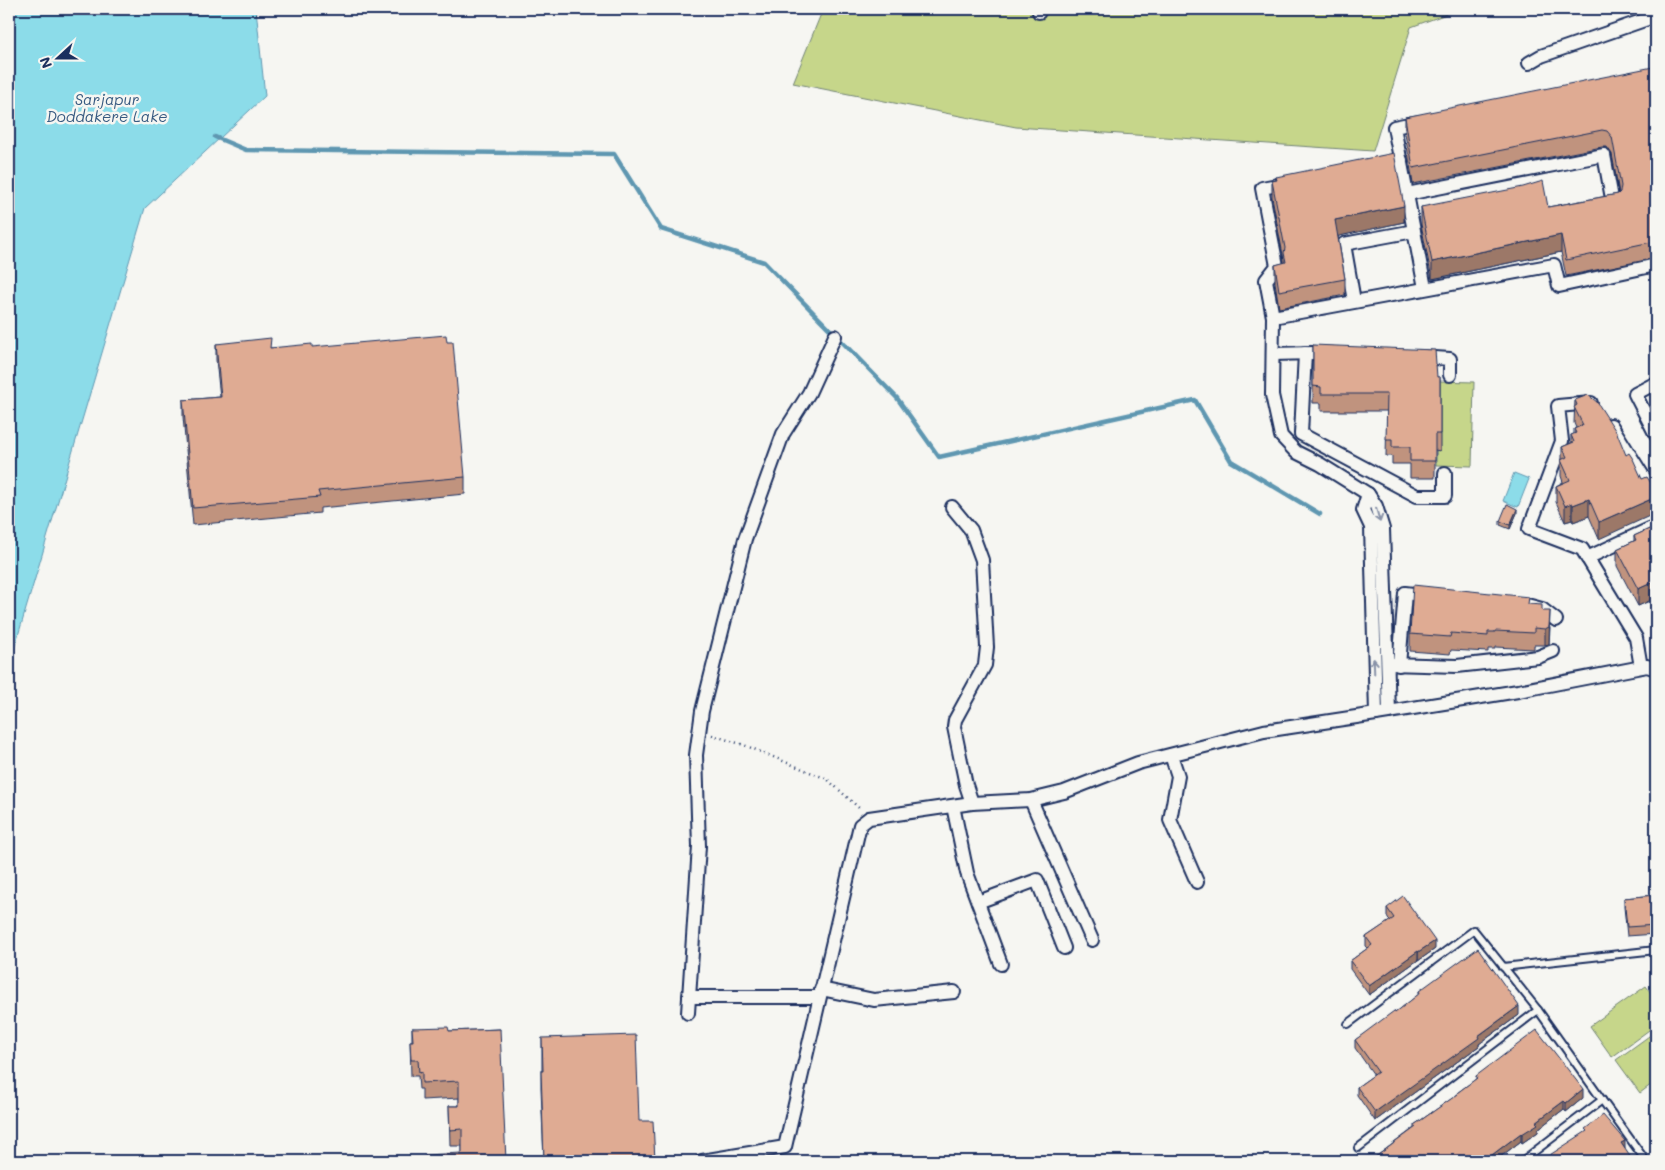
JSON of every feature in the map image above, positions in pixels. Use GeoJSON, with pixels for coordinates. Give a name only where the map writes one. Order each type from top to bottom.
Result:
{"type":"FeatureCollection","features":[{"type":"Feature","properties":{"kind":"street"},"geometry":{"type":"LineString","coordinates":[[1528,64],[1541,56],[1656,16]]}},
{"type":"Feature","properties":{"kind":"street"},"geometry":{"type":"LineString","coordinates":[[1426,288],[1414,231],[1416,216],[1407,194],[1394,127],[1433,119]]}},
{"type":"Feature","properties":{"kind":"street"},"geometry":{"type":"LineString","coordinates":[[1407,194],[1604,155],[1613,204],[1594,208]]}},
{"type":"Feature","properties":{"kind":"street"},"geometry":{"type":"LineString","coordinates":[[1364,167],[1401,160]]}},
{"type":"Feature","properties":{"kind":"street"},"geometry":{"type":"LineString","coordinates":[[1299,180],[1262,188],[1277,266],[1266,280],[1273,317],[1272,396],[1281,436],[1296,452],[1320,464],[1368,494],[1376,506],[1383,529],[1393,664]]}},
{"type":"Feature","properties":{"kind":"street"},"geometry":{"type":"LineString","coordinates":[[1354,301],[1344,244],[1414,231]]}},
{"type":"Feature","properties":{"kind":"street"},"geometry":{"type":"LineString","coordinates":[[1273,317],[1554,265],[1559,286],[1656,266]]}},
{"type":"Feature","properties":{"kind":"street"},"geometry":{"type":"LineString","coordinates":[[688,1013],[699,846],[696,755],[702,711],[745,539],[783,434],[809,393],[835,336]]}},
{"type":"Feature","properties":{"kind":"street"},"geometry":{"type":"LineString","coordinates":[[1305,353],[1301,434],[1417,496],[1445,496],[1445,473]]}},
{"type":"Feature","properties":{"kind":"street"},"geometry":{"type":"LineString","coordinates":[[1273,354],[1322,353]]}},
{"type":"Feature","properties":{"kind":"street"},"geometry":{"type":"LineString","coordinates":[[1411,357],[1450,359],[1450,375]]}},
{"type":"Feature","properties":{"kind":"street"},"geometry":{"type":"LineString","coordinates":[[1656,383],[1635,394],[1656,435]]}},
{"type":"Feature","properties":{"kind":"street"},"geometry":{"type":"LineString","coordinates":[[1641,668],[1636,638],[1582,549],[1529,529],[1562,441],[1558,406],[1591,403],[1597,408],[1648,484],[1656,492]]}},
{"type":"Feature","properties":{"kind":"street"},"geometry":{"type":"LineString","coordinates":[[1368,494],[1363,510],[1371,527],[1376,714]]}},
{"type":"Feature","properties":{"kind":"street"},"geometry":{"type":"LineString","coordinates":[[952,507],[971,530],[982,560],[987,647],[985,665],[955,720],[954,727],[966,785],[972,803]]}},
{"type":"Feature","properties":{"kind":"street"},"geometry":{"type":"LineString","coordinates":[[1588,558],[1656,526]]}},
{"type":"Feature","properties":{"kind":"street"},"geometry":{"type":"LineString","coordinates":[[1389,712],[1393,664],[1405,593],[1443,597]]}},
{"type":"Feature","properties":{"kind":"street"},"geometry":{"type":"LineString","coordinates":[[1519,604],[1542,609],[1556,620]]}},
{"type":"Feature","properties":{"kind":"street"},"geometry":{"type":"LineString","coordinates":[[1393,664],[1457,666],[1538,657],[1553,651]]}},
{"type":"Feature","properties":{"kind":"street"},"geometry":{"type":"LineString","coordinates":[[702,1161],[785,1147],[860,825],[869,818],[972,803],[1031,800],[1064,792],[1138,764],[1264,731],[1518,691],[1647,666],[1656,669]]}},
{"type":"Feature","properties":{"kind":"street"},"geometry":{"type":"LineString","coordinates":[[1171,755],[1178,776],[1170,820],[1197,882]]}},
{"type":"Feature","properties":{"kind":"street"},"geometry":{"type":"LineString","coordinates":[[1031,800],[1092,940]]}},
{"type":"Feature","properties":{"kind":"street"},"geometry":{"type":"LineString","coordinates":[[953,806],[967,873],[1001,964]]}},
{"type":"Feature","properties":{"kind":"street"},"geometry":{"type":"LineString","coordinates":[[978,902],[1037,880],[1064,948]]}},
{"type":"Feature","properties":{"kind":"street"},"geometry":{"type":"LineString","coordinates":[[689,998],[820,993],[874,1000],[954,992]]}},
{"type":"Feature","properties":{"kind":"lane"},"geometry":{"type":"LineString","coordinates":[[1348,1024],[1474,930],[1538,1010],[1646,1161]]}},
{"type":"Feature","properties":{"kind":"lane"},"geometry":{"type":"LineString","coordinates":[[1503,967],[1656,950]]}},
{"type":"Feature","properties":{"kind":"lane"},"geometry":{"type":"LineString","coordinates":[[1358,1148],[1538,1010]]}},
{"type":"Feature","properties":{"kind":"lane"},"geometry":{"type":"LineString","coordinates":[[1522,1161],[1602,1100]]}},
{"type":"Feature","properties":{"kind":"path"},"geometry":{"type":"LineString","coordinates":[[699,731],[744,745],[827,779],[869,818]]}},
{"type":"Feature","properties":{"kind":"green space"},"geometry":{"type":"Polygon","coordinates":[[[823,9],[1460,9],[1411,27],[1373,151],[1016,127],[793,83],[823,9]]]}},
{"type":"Feature","properties":{"kind":"green space"},"geometry":{"type":"Polygon","coordinates":[[[1438,381],[1474,382],[1472,466],[1436,465],[1438,381]]]}},
{"type":"Feature","properties":{"kind":"green space"},"geometry":{"type":"Polygon","coordinates":[[[1646,986],[1656,1000],[1656,1025],[1612,1057],[1590,1026],[1646,986]]]}},
{"type":"Feature","properties":{"kind":"green space"},"geometry":{"type":"Polygon","coordinates":[[[1656,1031],[1656,1081],[1640,1093],[1616,1060],[1656,1031]]]}},
{"type":"Feature","properties":{"kind":"water","name":"Sarjapur Doddakere Lake"},"geometry":{"type":"Polygon","coordinates":[[[9,9],[256,9],[265,96],[145,208],[9,666],[9,9]]]}},
{"type":"Feature","properties":{"kind":"water"},"geometry":{"type":"Polygon","coordinates":[[[1514,473],[1529,479],[1518,507],[1503,501],[1514,473]]]}},
{"type":"Feature","properties":{"kind":"building"},"geometry":{"type":"Polygon","coordinates":[[[1653,67],[1656,83],[1656,241],[1566,260],[1561,235],[1432,262],[1421,207],[1523,187],[1543,181],[1548,207],[1618,194],[1621,186],[1612,137],[1607,131],[1602,130],[1413,168],[1405,117],[1653,67]]]}},
{"type":"Feature","properties":{"kind":"building"},"geometry":{"type":"Polygon","coordinates":[[[1394,153],[1404,206],[1335,220],[1345,279],[1279,291],[1275,265],[1286,262],[1272,181],[1277,180],[1276,177],[1394,153]]]}},
{"type":"Feature","properties":{"kind":"building"},"geometry":{"type":"Polygon","coordinates":[[[446,335],[447,342],[453,342],[465,477],[318,491],[320,497],[193,508],[183,400],[221,397],[216,344],[271,338],[270,348],[312,344],[312,347],[446,335]]]}},
{"type":"Feature","properties":{"kind":"building"},"geometry":{"type":"Polygon","coordinates":[[[1313,345],[1435,350],[1437,377],[1440,377],[1440,434],[1435,434],[1435,461],[1410,461],[1410,447],[1392,447],[1392,439],[1386,439],[1387,394],[1321,394],[1321,387],[1313,386],[1313,345]]]}},
{"type":"Feature","properties":{"kind":"building"},"geometry":{"type":"Polygon","coordinates":[[[1588,395],[1597,402],[1617,433],[1626,455],[1629,453],[1633,459],[1642,479],[1647,477],[1651,483],[1656,484],[1656,497],[1599,522],[1589,499],[1565,506],[1556,486],[1570,480],[1561,460],[1567,457],[1562,447],[1574,442],[1571,435],[1576,433],[1574,429],[1583,425],[1574,407],[1577,405],[1575,400],[1588,395]]]}},
{"type":"Feature","properties":{"kind":"building"},"geometry":{"type":"Polygon","coordinates":[[[1507,504],[1517,509],[1510,525],[1500,521],[1507,504]]]}},
{"type":"Feature","properties":{"kind":"building"},"geometry":{"type":"Polygon","coordinates":[[[1656,526],[1656,581],[1638,589],[1617,549],[1636,540],[1634,536],[1656,526]]]}},
{"type":"Feature","properties":{"kind":"building"},"geometry":{"type":"Polygon","coordinates":[[[1413,585],[1529,597],[1528,604],[1542,605],[1542,611],[1550,611],[1549,627],[1545,629],[1534,628],[1534,633],[1488,632],[1488,636],[1451,633],[1450,637],[1410,634],[1413,585]]]}},
{"type":"Feature","properties":{"kind":"building"},"geometry":{"type":"Polygon","coordinates":[[[1656,895],[1656,925],[1627,927],[1624,898],[1656,895]]]}},
{"type":"Feature","properties":{"kind":"building"},"geometry":{"type":"Polygon","coordinates":[[[1403,896],[1435,941],[1369,986],[1350,961],[1372,945],[1366,937],[1394,918],[1387,908],[1403,896]]]}},
{"type":"Feature","properties":{"kind":"building"},"geometry":{"type":"Polygon","coordinates":[[[1478,948],[1519,1006],[1478,1036],[1479,1038],[1375,1112],[1357,1087],[1378,1072],[1355,1040],[1394,1011],[1395,1013],[1420,993],[1419,991],[1478,948]]]}},
{"type":"Feature","properties":{"kind":"building"},"geometry":{"type":"Polygon","coordinates":[[[448,1027],[449,1031],[500,1029],[506,1161],[425,1161],[425,1155],[462,1153],[462,1129],[450,1130],[449,1106],[459,1106],[459,1081],[422,1083],[422,1072],[419,1073],[418,1060],[411,1060],[410,1041],[413,1041],[412,1028],[448,1027]]]}},
{"type":"Feature","properties":{"kind":"building"},"geometry":{"type":"Polygon","coordinates":[[[1537,1030],[1583,1089],[1566,1103],[1564,1101],[1536,1122],[1538,1124],[1521,1133],[1484,1161],[1370,1161],[1416,1127],[1414,1125],[1458,1094],[1477,1078],[1476,1076],[1537,1030]]]}},
{"type":"Feature","properties":{"kind":"building"},"geometry":{"type":"Polygon","coordinates":[[[636,1035],[639,1121],[653,1121],[655,1161],[544,1161],[541,1071],[543,1071],[542,1038],[636,1035]]]}},
{"type":"Feature","properties":{"kind":"building"},"geometry":{"type":"Polygon","coordinates":[[[1603,1115],[1625,1141],[1621,1143],[1633,1161],[1542,1160],[1587,1131],[1585,1129],[1603,1115]]]}},
{"type":"Feature","properties":{"kind":"waterway"},"geometry":{"type":"LineString","coordinates":[[215,137],[246,150],[614,154],[661,229],[764,262],[897,398],[939,457],[1195,400],[1231,461],[1320,514]]}}]}
